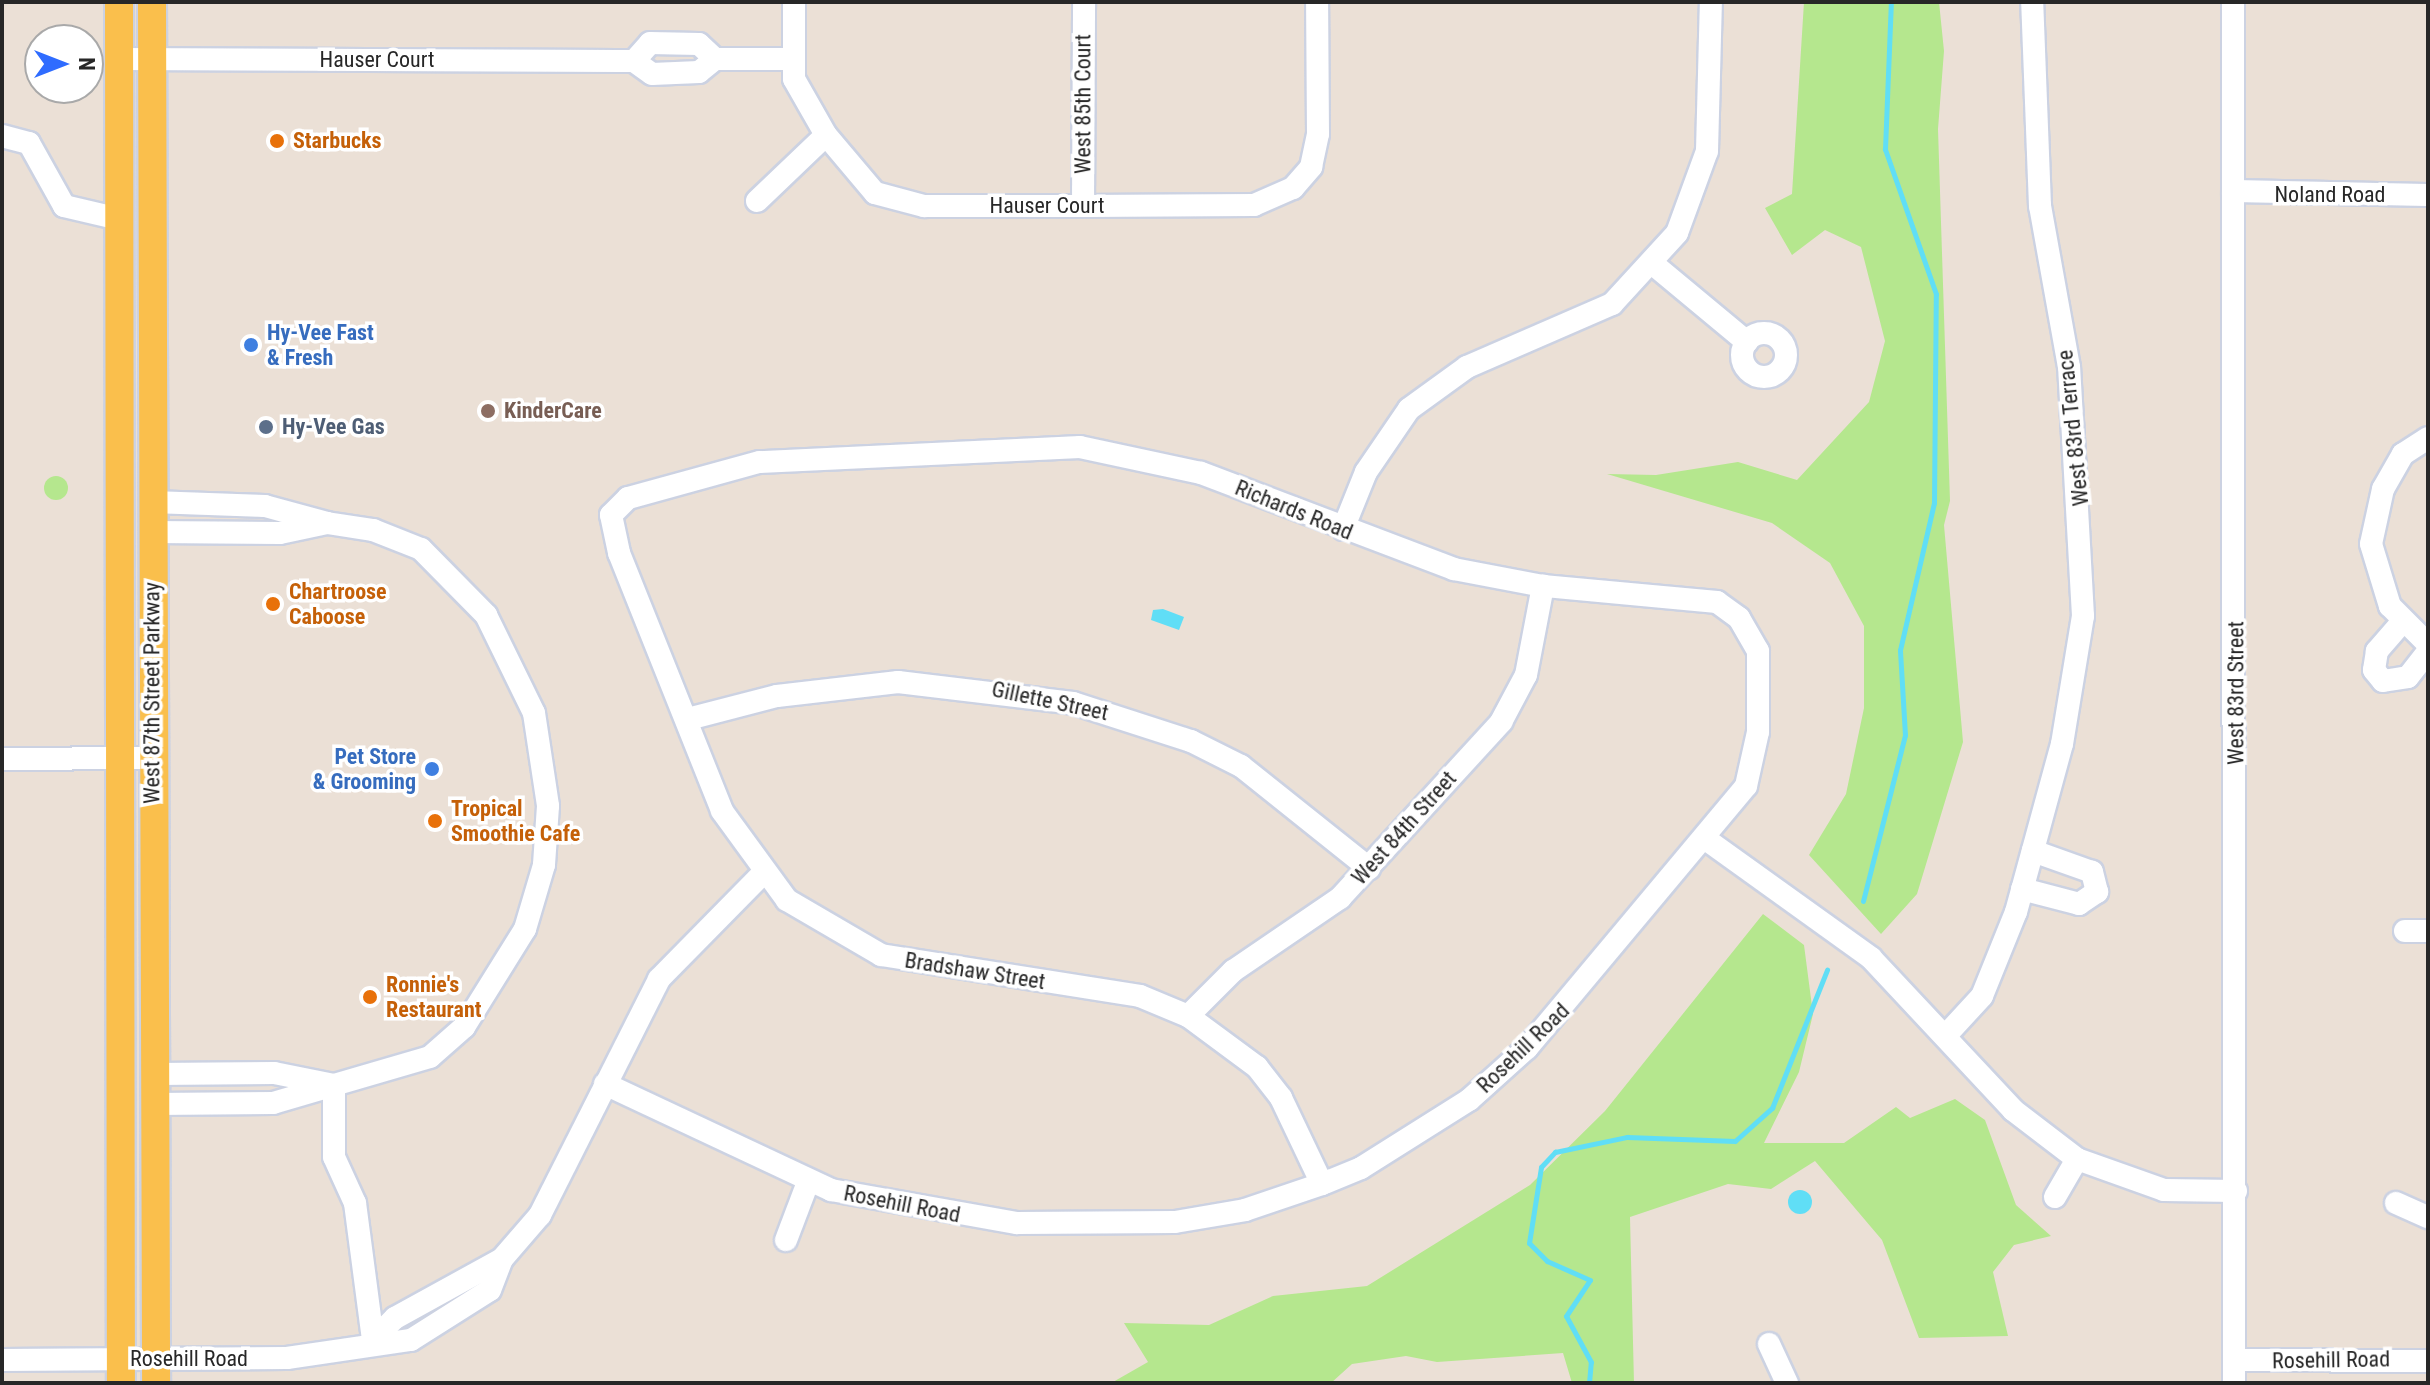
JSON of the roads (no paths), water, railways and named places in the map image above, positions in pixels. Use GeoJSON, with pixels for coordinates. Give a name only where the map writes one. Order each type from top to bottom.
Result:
{"type":"FeatureCollection","features":[{"type":"Feature","properties":{"kind":"main road","name":"West 87th Street Parkway"},"geometry":{"type":"LineString","coordinates":[[119,2],[123,967],[121,1371]]}},
{"type":"Feature","properties":{"kind":"main road","name":"West 87th Street Parkway"},"geometry":{"type":"LineString","coordinates":[[152,2],[151,758],[156,1371]]}},
{"type":"Feature","properties":{"kind":"main road"},"geometry":{"type":"LineString","coordinates":[[121,344],[134,359],[133,498],[153,532]]}},
{"type":"Feature","properties":{"kind":"main road"},"geometry":{"type":"LineString","coordinates":[[123,967],[136,1002],[136,1064],[154,1104]]}},
{"type":"Feature","properties":{"kind":"street"},"geometry":{"type":"LineString","coordinates":[[790,59],[794,2]]}},
{"type":"Feature","properties":{"kind":"street","name":"West 85th Court"},"geometry":{"type":"LineString","coordinates":[[1083,206],[1084,2]]}},
{"type":"Feature","properties":{"kind":"street","name":"Hauser Court"},"geometry":{"type":"LineString","coordinates":[[119,59],[634,61],[652,74],[699,72],[715,59],[790,59],[826,135],[889,201],[1083,206],[1254,205],[1293,188],[1311,167],[1318,134],[1317,2]]}},
{"type":"Feature","properties":{"kind":"street"},"geometry":{"type":"LineString","coordinates":[[1343,529],[1385,439],[1434,387],[1481,360],[1584,321],[1653,264],[1684,219],[1707,151],[1711,2]]}},
{"type":"Feature","properties":{"kind":"street","name":"West 83rd Terrace"},"geometry":{"type":"LineString","coordinates":[[1948,1033],[1982,996],[2033,851],[2071,695],[2085,544],[2069,367],[2040,206],[2032,2]]}},
{"type":"Feature","properties":{"kind":"street","name":"West 83rd Street"},"geometry":{"type":"LineString","coordinates":[[2233,2],[2234,1372]]}},
{"type":"Feature","properties":{"kind":"street"},"geometry":{"type":"LineString","coordinates":[[757,201],[826,135]]}},
{"type":"Feature","properties":{"kind":"street"},"geometry":{"type":"LineString","coordinates":[[2,136],[29,143],[64,206],[120,219]]}},
{"type":"Feature","properties":{"kind":"street","name":"Noland Road"},"geometry":{"type":"LineString","coordinates":[[2233,191],[2428,195]]}},
{"type":"Feature","properties":{"kind":"street"},"geometry":{"type":"LineString","coordinates":[[1653,264],[1747,342]]}},
{"type":"Feature","properties":{"kind":"street"},"geometry":{"type":"LineString","coordinates":[[2428,438],[2396,448],[2375,510],[2371,544],[2381,587],[2403,621],[2428,644]]}},
{"type":"Feature","properties":{"kind":"street","name":"Richards Road"},"geometry":{"type":"LineString","coordinates":[[611,515],[628,498],[759,462],[1026,444],[1149,458],[1454,569],[1543,586],[1697,595],[1739,618],[1758,651],[1754,765],[1707,840]]}},
{"type":"Feature","properties":{"kind":"street"},"geometry":{"type":"LineString","coordinates":[[152,502],[265,506],[327,523],[373,530],[421,549],[486,615],[534,713],[548,806],[544,865],[525,929],[464,1027],[430,1057],[273,1103],[154,1104]]}},
{"type":"Feature","properties":{"kind":"street","name":"Bradshaw Street"},"geometry":{"type":"LineString","coordinates":[[611,515],[619,553],[688,719],[722,811],[764,872],[806,915],[881,955],[1140,996],[1188,1016],[1257,1067],[1287,1109],[1322,1184]]}},
{"type":"Feature","properties":{"kind":"street"},"geometry":{"type":"LineString","coordinates":[[153,532],[280,533],[327,523]]}},
{"type":"Feature","properties":{"kind":"street","name":"West 84th Street"},"geometry":{"type":"LineString","coordinates":[[1188,1016],[1233,971],[1328,908],[1369,868],[1515,702],[1543,586]]}},
{"type":"Feature","properties":{"kind":"street"},"geometry":{"type":"LineString","coordinates":[[2403,621],[2377,651],[2374,670],[2383,681],[2408,677],[2428,651]]}},
{"type":"Feature","properties":{"kind":"street","name":"Gillette Street"},"geometry":{"type":"LineString","coordinates":[[688,719],[777,696],[898,682],[1073,703],[1169,732],[1241,766],[1369,868]]}},
{"type":"Feature","properties":{"kind":"street"},"geometry":{"type":"LineString","coordinates":[[2,759],[151,758]]}},
{"type":"Feature","properties":{"kind":"street"},"geometry":{"type":"LineString","coordinates":[[1707,840],[1871,958],[1948,1033],[2013,1110],[2077,1159],[2164,1190],[2236,1191]]}},
{"type":"Feature","properties":{"kind":"street","name":"Rosehill Road"},"geometry":{"type":"LineString","coordinates":[[605,1084],[808,1182],[938,1213],[1112,1227],[1245,1210],[1322,1184],[1418,1136],[1492,1080],[1581,990],[1707,840]]}},
{"type":"Feature","properties":{"kind":"street"},"geometry":{"type":"LineString","coordinates":[[2022,889],[2079,904],[2097,892],[2092,872],[2033,851]]}},
{"type":"Feature","properties":{"kind":"street","name":"Rosehill Road"},"geometry":{"type":"LineString","coordinates":[[2,1360],[121,1371],[156,1371],[287,1358],[373,1340],[411,1340],[449,1321],[490,1290],[502,1259],[561,1182],[605,1084],[659,979],[764,872]]}},
{"type":"Feature","properties":{"kind":"street"},"geometry":{"type":"LineString","coordinates":[[2405,931],[2428,931]]}},
{"type":"Feature","properties":{"kind":"street"},"geometry":{"type":"LineString","coordinates":[[155,1074],[274,1073],[334,1085]]}},
{"type":"Feature","properties":{"kind":"street"},"geometry":{"type":"LineString","coordinates":[[334,1085],[334,1157],[355,1203],[373,1340]]}},
{"type":"Feature","properties":{"kind":"street"},"geometry":{"type":"LineString","coordinates":[[2055,1197],[2077,1159]]}},
{"type":"Feature","properties":{"kind":"street"},"geometry":{"type":"LineString","coordinates":[[786,1240],[808,1182]]}},
{"type":"Feature","properties":{"kind":"street"},"geometry":{"type":"LineString","coordinates":[[2396,1203],[2428,1217]]}},
{"type":"Feature","properties":{"kind":"street"},"geometry":{"type":"LineString","coordinates":[[1769,1344],[1787,1383]]}},
{"type":"Feature","properties":{"kind":"street","name":"Rosehill Road"},"geometry":{"type":"LineString","coordinates":[[2234,1372],[2428,1361]]}},
{"type":"Feature","properties":{"kind":"water"},"geometry":{"type":"Polygon","coordinates":[[[1163,609],[1184,617],[1179,630],[1151,620],[1153,610],[1163,609]]]}},
{"type":"Feature","properties":{"kind":"water"},"geometry":{"type":"Polygon","coordinates":[[[1800,1190],[1809,1193],[1812,1202],[1809,1211],[1800,1214],[1791,1211],[1788,1202],[1791,1193],[1800,1190]]]}},
{"type":"Feature","properties":{"kind":"waterway"},"geometry":{"type":"LineString","coordinates":[[1863,901],[1905,735],[1900,650],[1934,503],[1936,294],[1885,149],[1891,2]]}},
{"type":"Feature","properties":{"kind":"waterway"},"geometry":{"type":"LineString","coordinates":[[1589,1383],[1591,1362],[1566,1316],[1590,1280],[1547,1261],[1529,1243],[1541,1167],[1555,1152],[1627,1137],[1735,1141],[1772,1108],[1827,970]]}},
{"type":"Feature","properties":{"kind":"place","name":"Starbucks"},"geometry":{"type":"Point","coordinates":[277,141]}},
{"type":"Feature","properties":{"kind":"place","name":"Hy-Vee Fast & Fresh"},"geometry":{"type":"Point","coordinates":[251,345]}},
{"type":"Feature","properties":{"kind":"place","name":"KinderCare"},"geometry":{"type":"Point","coordinates":[488,411]}},
{"type":"Feature","properties":{"kind":"place","name":"Hy-Vee Gas"},"geometry":{"type":"Point","coordinates":[266,427]}},
{"type":"Feature","properties":{"kind":"place","name":"Chartroose Caboose"},"geometry":{"type":"Point","coordinates":[273,604]}},
{"type":"Feature","properties":{"kind":"place","name":"Pet Store & Grooming"},"geometry":{"type":"Point","coordinates":[432,769]}},
{"type":"Feature","properties":{"kind":"place","name":"Tropical Smoothie Cafe"},"geometry":{"type":"Point","coordinates":[435,821]}},
{"type":"Feature","properties":{"kind":"place","name":"Ronnie's Restaurant"},"geometry":{"type":"Point","coordinates":[370,997]}}]}
